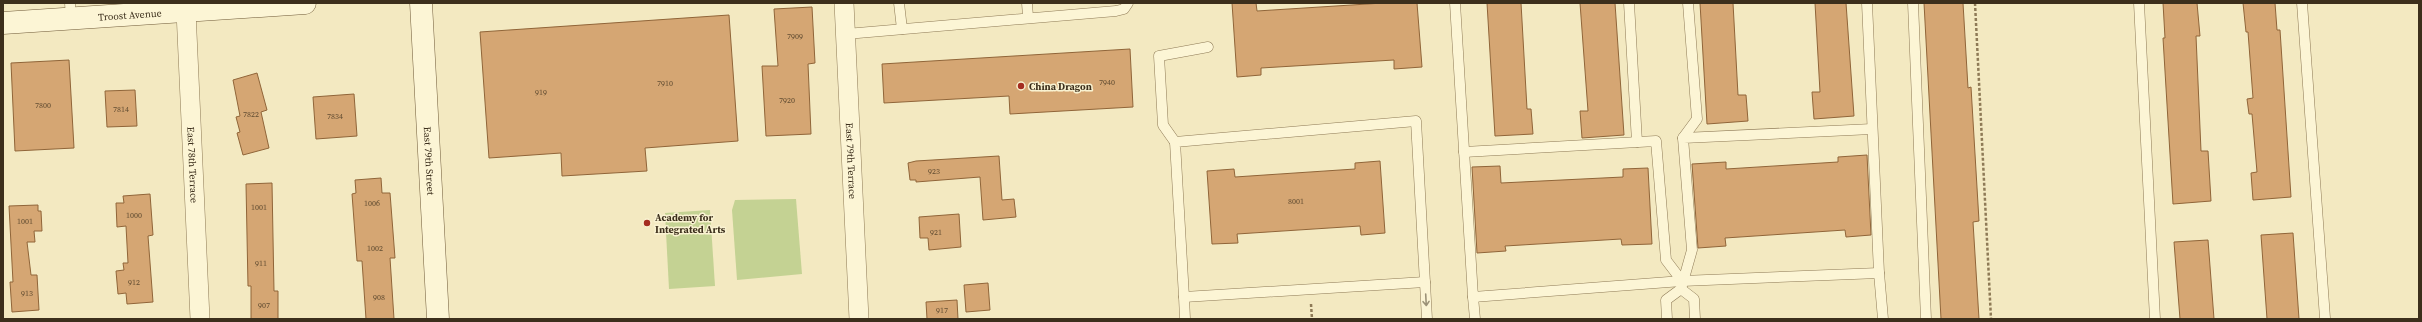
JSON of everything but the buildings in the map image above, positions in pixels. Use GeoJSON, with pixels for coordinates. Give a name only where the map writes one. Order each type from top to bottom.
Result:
{"type":"FeatureCollection","features":[{"type":"Feature","properties":{"kind":"street","name":"Troost Avenue"},"geometry":{"type":"LineString","coordinates":[[3,23],[70,11],[186,11],[232,5],[305,3]]}},
{"type":"Feature","properties":{"kind":"street","name":"East 79th Street"},"geometry":{"type":"LineString","coordinates":[[421,3],[438,319]]}},
{"type":"Feature","properties":{"kind":"street","name":"East 79th Terrace"},"geometry":{"type":"LineString","coordinates":[[844,3],[859,319]]}},
{"type":"Feature","properties":{"kind":"street","name":"East 78th Terrace"},"geometry":{"type":"LineString","coordinates":[[186,11],[200,319]]}},
{"type":"Feature","properties":{"kind":"lane"},"geometry":{"type":"LineString","coordinates":[[899,3],[902,29]]}},
{"type":"Feature","properties":{"kind":"lane"},"geometry":{"type":"LineString","coordinates":[[1027,3],[1028,17]]}},
{"type":"Feature","properties":{"kind":"lane"},"geometry":{"type":"LineString","coordinates":[[846,34],[1028,17],[1116,11],[1124,9],[1128,3]]}},
{"type":"Feature","properties":{"kind":"lane"},"geometry":{"type":"LineString","coordinates":[[1455,3],[1475,319]]}},
{"type":"Feature","properties":{"kind":"lane"},"geometry":{"type":"LineString","coordinates":[[1629,3],[1637,142]]}},
{"type":"Feature","properties":{"kind":"lane"},"geometry":{"type":"LineString","coordinates":[[1667,319],[1666,300],[1681,285],[1692,250],[1683,138],[1696,119],[1688,3]]}},
{"type":"Feature","properties":{"kind":"lane"},"geometry":{"type":"LineString","coordinates":[[1867,3],[1879,273],[1883,319]]}},
{"type":"Feature","properties":{"kind":"lane"},"geometry":{"type":"LineString","coordinates":[[1913,3],[1926,319]]}},
{"type":"Feature","properties":{"kind":"lane"},"geometry":{"type":"LineString","coordinates":[[2139,3],[2155,319]]}},
{"type":"Feature","properties":{"kind":"lane"},"geometry":{"type":"LineString","coordinates":[[2302,3],[2325,318]]}},
{"type":"Feature","properties":{"kind":"lane"},"geometry":{"type":"LineString","coordinates":[[1185,319],[1175,142],[1162,125],[1159,56],[1208,47]]}},
{"type":"Feature","properties":{"kind":"lane"},"geometry":{"type":"LineString","coordinates":[[1175,142],[1416,121],[1427,319]]}},
{"type":"Feature","properties":{"kind":"lane"},"geometry":{"type":"LineString","coordinates":[[1683,138],[1872,129]]}},
{"type":"Feature","properties":{"kind":"lane"},"geometry":{"type":"LineString","coordinates":[[1464,152],[1656,141],[1666,260],[1681,285],[1694,300],[1695,319]]}},
{"type":"Feature","properties":{"kind":"lane"},"geometry":{"type":"LineString","coordinates":[[1473,297],[1879,273]]}},
{"type":"Feature","properties":{"kind":"lane"},"geometry":{"type":"LineString","coordinates":[[1184,298],[1425,282]]}},
{"type":"Feature","properties":{"kind":"path"},"geometry":{"type":"LineString","coordinates":[[1974,3],[1992,319]]}},
{"type":"Feature","properties":{"kind":"green space"},"geometry":{"type":"Polygon","coordinates":[[[796,199],[802,274],[737,280],[732,210],[735,200],[796,199]]]}},
{"type":"Feature","properties":{"kind":"green space"},"geometry":{"type":"Polygon","coordinates":[[[710,210],[715,286],[669,289],[665,213],[710,210]]]}},
{"type":"Feature","properties":{"kind":"place","name":"China Dragon"},"geometry":{"type":"Point","coordinates":[1021,86]}},
{"type":"Feature","properties":{"kind":"place","name":"Academy for Integrated Arts"},"geometry":{"type":"Point","coordinates":[647,223]}}]}
